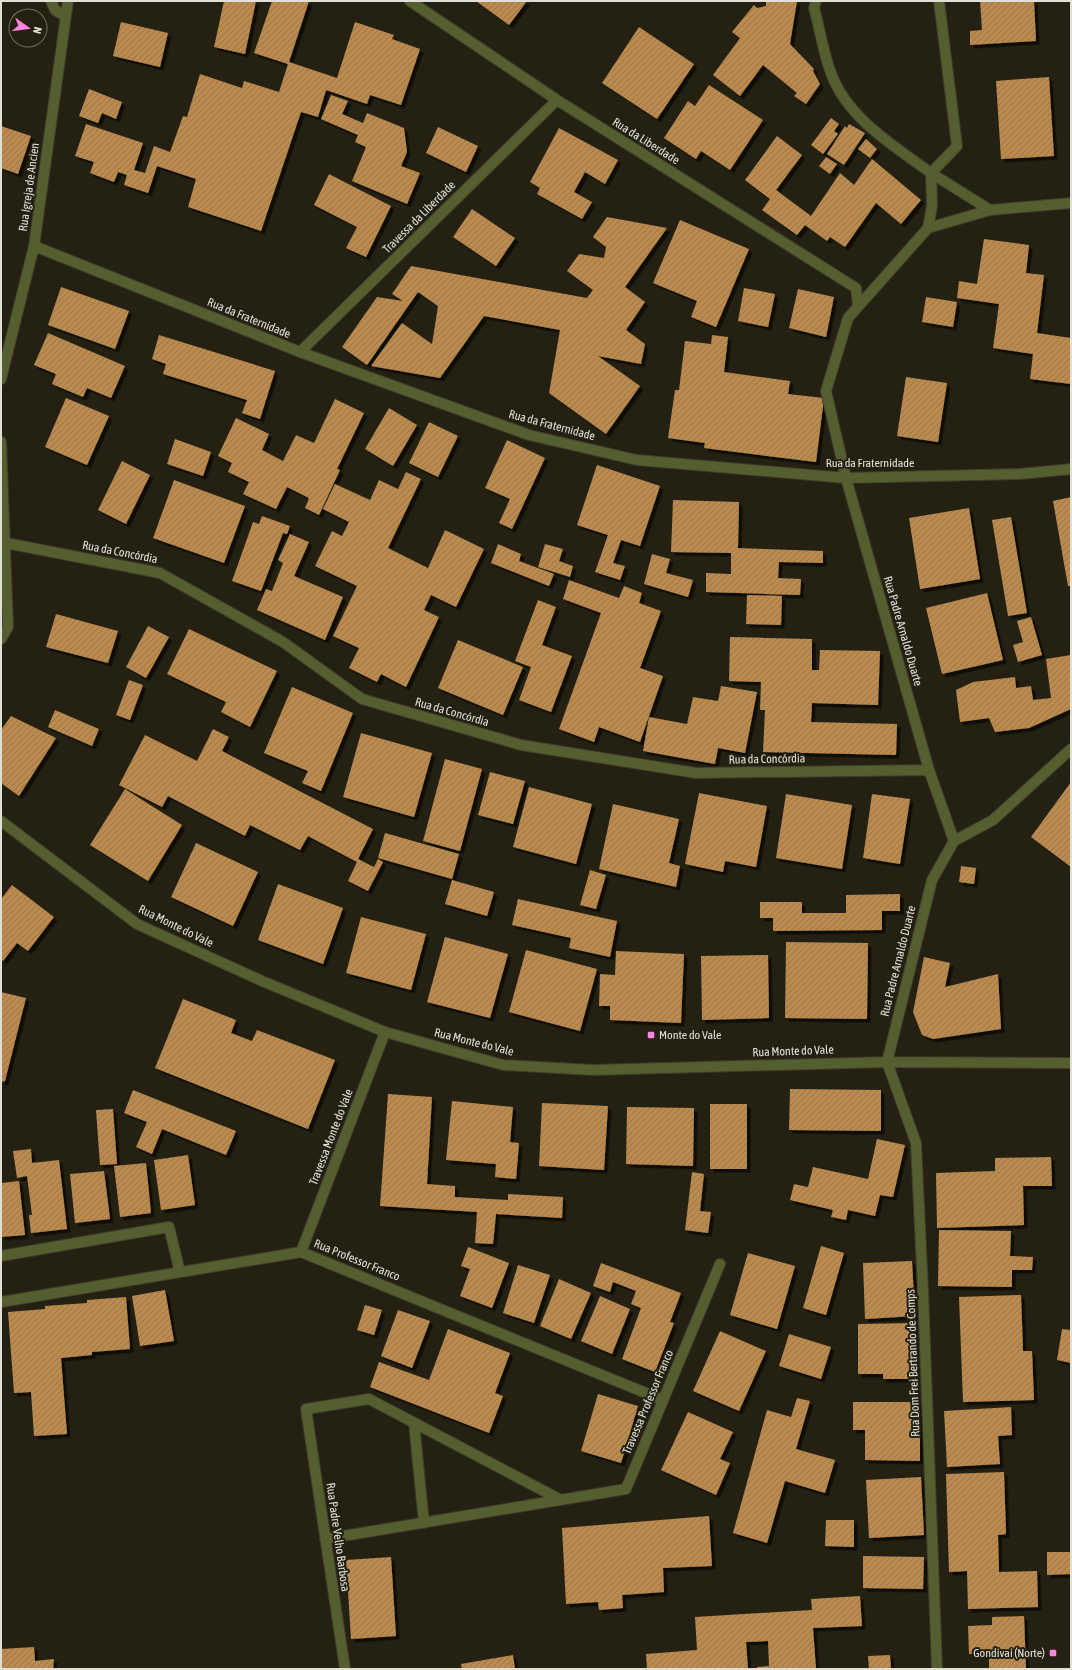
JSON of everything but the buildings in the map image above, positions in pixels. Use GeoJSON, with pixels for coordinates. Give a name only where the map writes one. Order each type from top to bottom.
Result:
{"type":"FeatureCollection","features":[{"type":"Feature","properties":{"kind":"street"},"geometry":{"type":"LineString","coordinates":[[51,1],[55,10],[64,16],[68,1]]}},
{"type":"Feature","properties":{"kind":"street","name":"Rua da Liberdade"},"geometry":{"type":"LineString","coordinates":[[410,1],[557,100],[856,288],[858,305]]}},
{"type":"Feature","properties":{"kind":"street"},"geometry":{"type":"LineString","coordinates":[[816,1],[814,8],[831,73],[848,105],[882,138],[931,173],[990,210]]}},
{"type":"Feature","properties":{"kind":"street"},"geometry":{"type":"LineString","coordinates":[[939,1],[958,146],[931,173],[932,206],[928,228],[990,210],[1071,203]]}},
{"type":"Feature","properties":{"kind":"street","name":"Rua Igreja de Ancien"},"geometry":{"type":"LineString","coordinates":[[1,379],[34,246],[64,16]]}},
{"type":"Feature","properties":{"kind":"street","name":"Travessa da Liberdade"},"geometry":{"type":"LineString","coordinates":[[300,352],[557,100]]}},
{"type":"Feature","properties":{"kind":"street","name":"Rua Padre Arnaldo Duarte"},"geometry":{"type":"LineString","coordinates":[[887,1062],[932,880],[954,841],[929,770],[846,478],[826,392],[848,318],[928,228]]}},
{"type":"Feature","properties":{"kind":"street","name":"Rua da Fraternidade"},"geometry":{"type":"LineString","coordinates":[[34,246],[300,352],[529,435],[637,460],[846,478],[1020,474],[1071,469]]}},
{"type":"Feature","properties":{"kind":"street"},"geometry":{"type":"LineString","coordinates":[[1,442],[8,627],[1,639]]}},
{"type":"Feature","properties":{"kind":"street","name":"Rua da Concórdia"},"geometry":{"type":"LineString","coordinates":[[6,543],[160,574],[283,642],[362,699],[521,745],[696,773],[929,770]]}},
{"type":"Feature","properties":{"kind":"street"},"geometry":{"type":"LineString","coordinates":[[954,841],[993,820],[1071,749]]}},
{"type":"Feature","properties":{"kind":"street","name":"Rua Monte do Vale"},"geometry":{"type":"LineString","coordinates":[[1,821],[137,924],[262,981],[385,1032],[503,1065],[593,1070],[887,1062],[1071,1063]]}},
{"type":"Feature","properties":{"kind":"street","name":"Travessa Monte do Vale"},"geometry":{"type":"LineString","coordinates":[[301,1252],[385,1032]]}},
{"type":"Feature","properties":{"kind":"street","name":"Rua Dom Frei Bertrando de Comps"},"geometry":{"type":"LineString","coordinates":[[887,1062],[916,1143],[937,1669]]}},
{"type":"Feature","properties":{"kind":"street"},"geometry":{"type":"LineString","coordinates":[[1,1256],[169,1227],[180,1272]]}},
{"type":"Feature","properties":{"kind":"street","name":"Rua Professor Franco"},"geometry":{"type":"LineString","coordinates":[[1,1302],[301,1252],[663,1400]]}},
{"type":"Feature","properties":{"kind":"street","name":"Travessa Professor Franco"},"geometry":{"type":"LineString","coordinates":[[325,1539],[626,1489],[720,1264]]}},
{"type":"Feature","properties":{"kind":"street","name":"Rua Padre Velho Barbosa"},"geometry":{"type":"LineString","coordinates":[[345,1669],[306,1409],[369,1400],[414,1423]]}},
{"type":"Feature","properties":{"kind":"street"},"geometry":{"type":"LineString","coordinates":[[414,1423],[562,1500]]}},
{"type":"Feature","properties":{"kind":"street"},"geometry":{"type":"LineString","coordinates":[[414,1423],[424,1523]]}},
{"type":"Feature","properties":{"kind":"place","name":"Monte do Vale"},"geometry":{"type":"Point","coordinates":[651,1035]}},
{"type":"Feature","properties":{"kind":"place","name":"Gondivai (Norte)"},"geometry":{"type":"Point","coordinates":[1053,1653]}}]}
